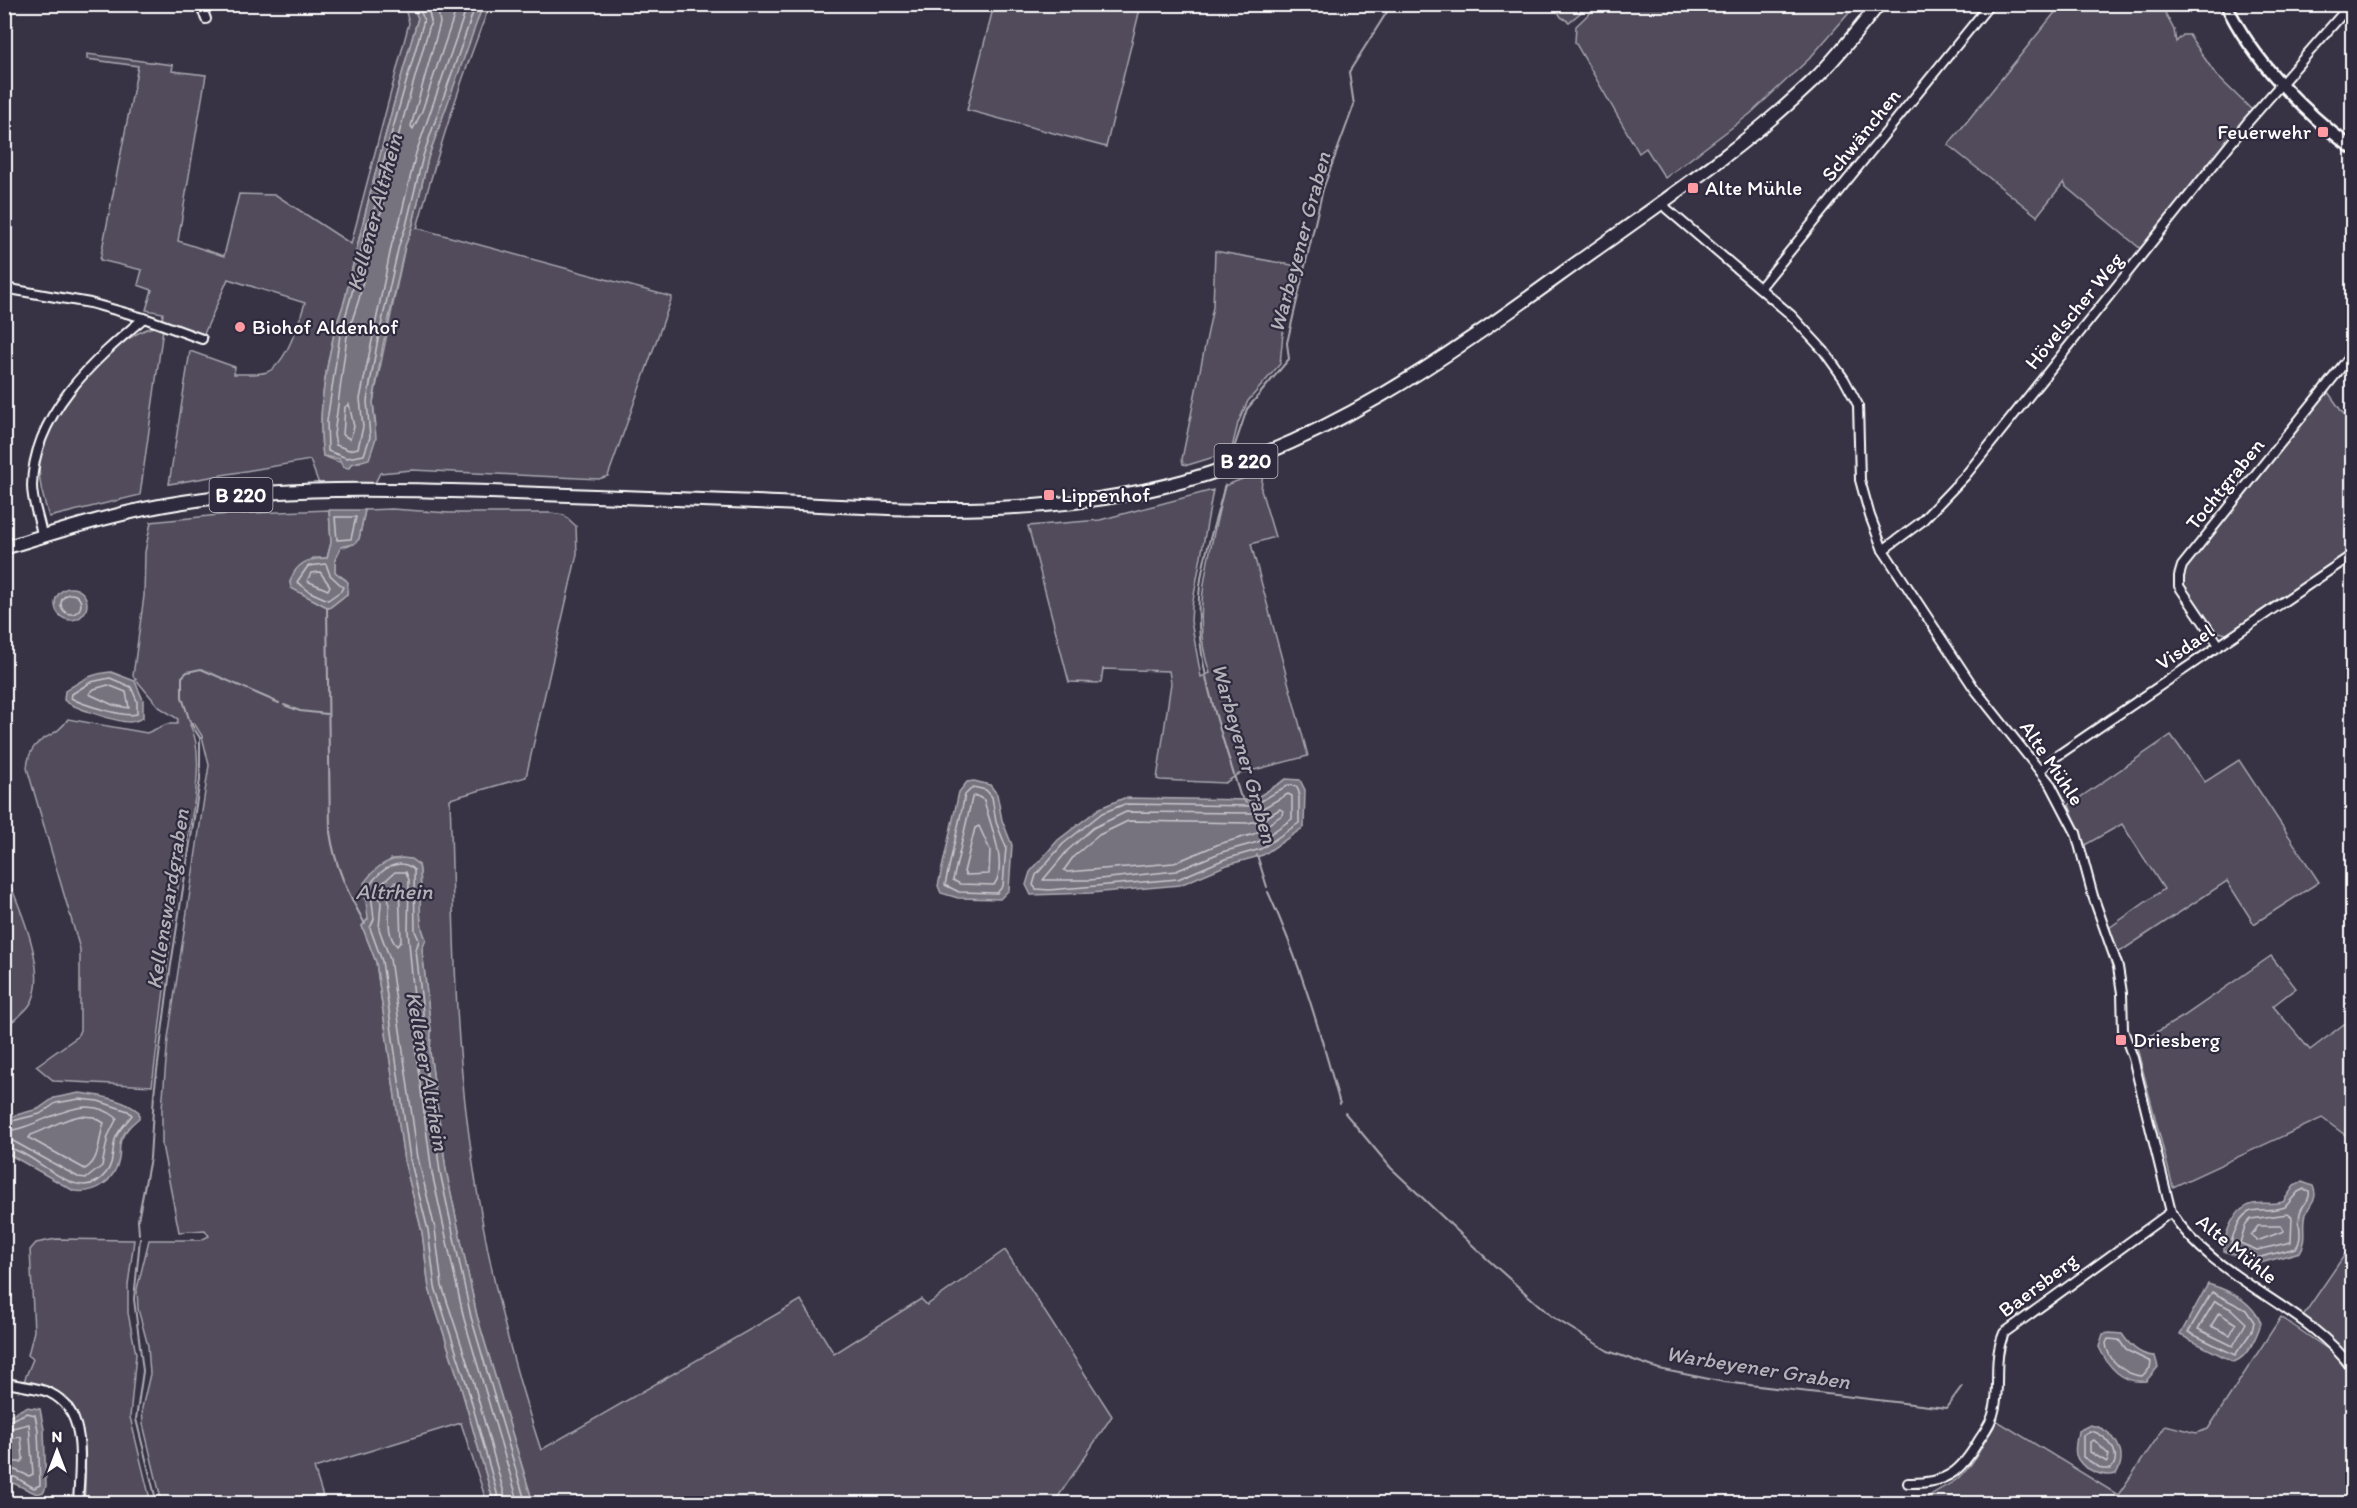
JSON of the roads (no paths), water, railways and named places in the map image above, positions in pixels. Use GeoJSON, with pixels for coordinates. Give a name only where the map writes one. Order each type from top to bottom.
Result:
{"type":"FeatureCollection","features":[{"type":"Feature","properties":{"kind":"main road","name":"B 220"},"geometry":{"type":"LineString","coordinates":[[4,548],[42,536],[182,502],[284,491],[360,488],[466,491],[928,510],[1024,504],[1071,504],[1186,481],[1264,454],[1326,427],[1401,386],[1476,336],[1763,125],[1820,74],[1879,4]]}},
{"type":"Feature","properties":{"kind":"street"},"geometry":{"type":"LineString","coordinates":[[200,4],[206,19]]}},
{"type":"Feature","properties":{"kind":"street","name":"Schwänchen"},"geometry":{"type":"LineString","coordinates":[[1760,288],[1990,4]]}},
{"type":"Feature","properties":{"kind":"street"},"geometry":{"type":"LineString","coordinates":[[2226,4],[2252,47],[2283,83],[2326,127],[2352,148]]}},
{"type":"Feature","properties":{"kind":"street","name":"Hövelscher Weg"},"geometry":{"type":"LineString","coordinates":[[1883,550],[1921,522],[1965,476],[2283,83],[2351,4]]}},
{"type":"Feature","properties":{"kind":"street","name":"Alte Mühle"},"geometry":{"type":"LineString","coordinates":[[1661,201],[1667,209],[1760,288],[1824,351],[1858,405],[1860,480],[1883,550],[1974,688],[2040,771],[2076,833],[2093,897],[2118,967],[2123,1030],[2133,1058],[2171,1212],[2184,1233],[2211,1257],[2338,1350],[2352,1368]]}},
{"type":"Feature","properties":{"kind":"street"},"geometry":{"type":"LineString","coordinates":[[4,288],[90,303],[144,318],[202,339]]}},
{"type":"Feature","properties":{"kind":"street"},"geometry":{"type":"LineString","coordinates":[[42,536],[32,489],[34,461],[42,433],[69,391],[99,356],[144,318]]}},
{"type":"Feature","properties":{"kind":"street","name":"Tochtgraben"},"geometry":{"type":"LineString","coordinates":[[2219,645],[2180,586],[2179,576],[2182,566],[2352,354]]}},
{"type":"Feature","properties":{"kind":"street","name":"Visdael"},"geometry":{"type":"LineString","coordinates":[[2040,771],[2051,760],[2352,555]]}},
{"type":"Feature","properties":{"kind":"street","name":"Baersberg"},"geometry":{"type":"LineString","coordinates":[[1908,1483],[1938,1480],[1954,1472],[1968,1459],[1995,1410],[1997,1348],[2004,1333],[2171,1212]]}},
{"type":"Feature","properties":{"kind":"street"},"geometry":{"type":"LineString","coordinates":[[4,1382],[47,1392],[61,1400],[73,1416],[80,1447],[78,1503]]}},
{"type":"Feature","properties":{"kind":"water"},"geometry":{"type":"Polygon","coordinates":[[[412,5],[483,5],[428,158],[412,228],[405,246],[373,402],[376,438],[369,459],[351,464],[349,468],[343,467],[339,459],[323,456],[321,411],[325,379],[362,225],[418,18],[412,5]]]}},
{"type":"Feature","properties":{"kind":"water"},"geometry":{"type":"Polygon","coordinates":[[[329,510],[365,510],[359,539],[354,544],[341,547],[335,560],[335,572],[348,582],[347,594],[329,608],[291,588],[290,582],[299,566],[314,559],[327,558],[331,543],[329,510]]]}},
{"type":"Feature","properties":{"kind":"water"},"geometry":{"type":"Polygon","coordinates":[[[71,588],[82,593],[87,604],[82,615],[71,620],[60,615],[55,604],[60,593],[71,588]]]}},
{"type":"Feature","properties":{"kind":"water"},"geometry":{"type":"Polygon","coordinates":[[[111,672],[135,681],[143,700],[143,718],[131,722],[115,720],[84,710],[64,700],[65,691],[76,684],[92,676],[111,672]]]}},
{"type":"Feature","properties":{"kind":"water"},"geometry":{"type":"Polygon","coordinates":[[[1286,779],[1300,780],[1305,790],[1304,827],[1263,855],[1227,865],[1180,885],[1091,893],[1031,895],[1026,885],[1030,872],[1058,840],[1100,808],[1124,798],[1253,800],[1286,779]]]}},
{"type":"Feature","properties":{"kind":"water"},"geometry":{"type":"Polygon","coordinates":[[[974,781],[990,785],[997,794],[1002,820],[1012,845],[1009,890],[1000,899],[958,898],[941,893],[938,886],[959,792],[967,782],[974,781]]]}},
{"type":"Feature","properties":{"kind":"water","name":"Altrhein"},"geometry":{"type":"Polygon","coordinates":[[[402,858],[411,859],[419,865],[420,913],[426,939],[422,949],[431,1031],[430,1052],[446,1170],[477,1316],[533,1503],[494,1503],[460,1384],[429,1288],[422,1232],[404,1160],[376,962],[362,926],[368,919],[364,883],[380,866],[402,858]]]}},
{"type":"Feature","properties":{"kind":"water"},"geometry":{"type":"Polygon","coordinates":[[[79,1093],[103,1096],[118,1101],[139,1112],[139,1118],[121,1140],[117,1167],[108,1180],[97,1188],[74,1191],[5,1152],[5,1118],[38,1109],[54,1098],[79,1093]]]}},
{"type":"Feature","properties":{"kind":"water"},"geometry":{"type":"Polygon","coordinates":[[[2302,1182],[2313,1186],[2315,1195],[2306,1214],[2305,1238],[2300,1252],[2257,1264],[2224,1251],[2228,1229],[2240,1210],[2253,1204],[2283,1202],[2294,1186],[2302,1182]]]}},
{"type":"Feature","properties":{"kind":"water"},"geometry":{"type":"Polygon","coordinates":[[[2208,1284],[2246,1303],[2261,1323],[2248,1351],[2234,1362],[2180,1335],[2208,1284]]]}},
{"type":"Feature","properties":{"kind":"water"},"geometry":{"type":"Polygon","coordinates":[[[2103,1334],[2122,1334],[2136,1350],[2155,1356],[2158,1367],[2146,1381],[2123,1377],[2107,1361],[2099,1347],[2103,1334]]]}},
{"type":"Feature","properties":{"kind":"water"},"geometry":{"type":"Polygon","coordinates":[[[26,1407],[40,1409],[44,1429],[46,1486],[44,1492],[37,1494],[13,1483],[5,1484],[5,1418],[26,1407]]]}},
{"type":"Feature","properties":{"kind":"water"},"geometry":{"type":"Polygon","coordinates":[[[2090,1425],[2106,1431],[2117,1443],[2121,1458],[2116,1474],[2105,1475],[2093,1471],[2078,1460],[2075,1449],[2078,1431],[2090,1425]]]}},
{"type":"Feature","properties":{"kind":"waterway","name":"Warbeyener Graben"},"geometry":{"type":"LineString","coordinates":[[1234,448],[1247,409],[1289,359],[1287,343],[1323,189],[1354,105],[1349,72],[1392,4]]}},
{"type":"Feature","properties":{"kind":"waterway","name":"Warbeyener Graben"},"geometry":{"type":"LineString","coordinates":[[1225,485],[1209,541],[1200,584],[1199,623],[1201,648],[1211,698],[1240,795],[1246,803]]}},
{"type":"Feature","properties":{"kind":"waterway","name":"Kellener Altrhein"},"geometry":{"type":"LineString","coordinates":[[327,607],[330,832],[335,857],[343,879],[365,924]]}},
{"type":"Feature","properties":{"kind":"waterway","name":"Kellenswardgraben"},"geometry":{"type":"LineString","coordinates":[[139,1234],[138,1220],[150,1158],[154,1094],[170,971],[200,780],[200,738],[190,722],[182,697],[182,677],[187,672],[201,669],[279,703]]}},
{"type":"Feature","properties":{"kind":"waterway","name":"Kellenswardgraben"},"geometry":{"type":"LineString","coordinates":[[284,705],[300,711],[327,714]]}},
{"type":"Feature","properties":{"kind":"waterway","name":"Warbeyener Graben"},"geometry":{"type":"LineString","coordinates":[[1257,855],[1267,887]]}},
{"type":"Feature","properties":{"kind":"waterway","name":"Warbeyener Graben"},"geometry":{"type":"LineString","coordinates":[[1268,892],[1300,970],[1340,1104]]}},
{"type":"Feature","properties":{"kind":"waterway","name":"Warbeyener Graben"},"geometry":{"type":"LineString","coordinates":[[1345,1113],[1391,1168],[1485,1257],[1551,1316],[1608,1351],[1659,1369],[1724,1382],[1946,1408],[1962,1386]]}},
{"type":"Feature","properties":{"kind":"waterway","name":"Kellenswardgraben"},"geometry":{"type":"LineString","coordinates":[[140,1239],[134,1299],[143,1371],[136,1419],[157,1504]]}},
{"type":"Feature","properties":{"kind":"place","name":"Feuerwehr"},"geometry":{"type":"Point","coordinates":[2323,132]}},
{"type":"Feature","properties":{"kind":"place","name":"Alte Mühle"},"geometry":{"type":"Point","coordinates":[1693,188]}},
{"type":"Feature","properties":{"kind":"place","name":"Biohof Aldenhof"},"geometry":{"type":"Point","coordinates":[240,327]}},
{"type":"Feature","properties":{"kind":"place","name":"Lippenhof"},"geometry":{"type":"Point","coordinates":[1049,495]}},
{"type":"Feature","properties":{"kind":"place","name":"Driesberg"},"geometry":{"type":"Point","coordinates":[2121,1040]}}]}
